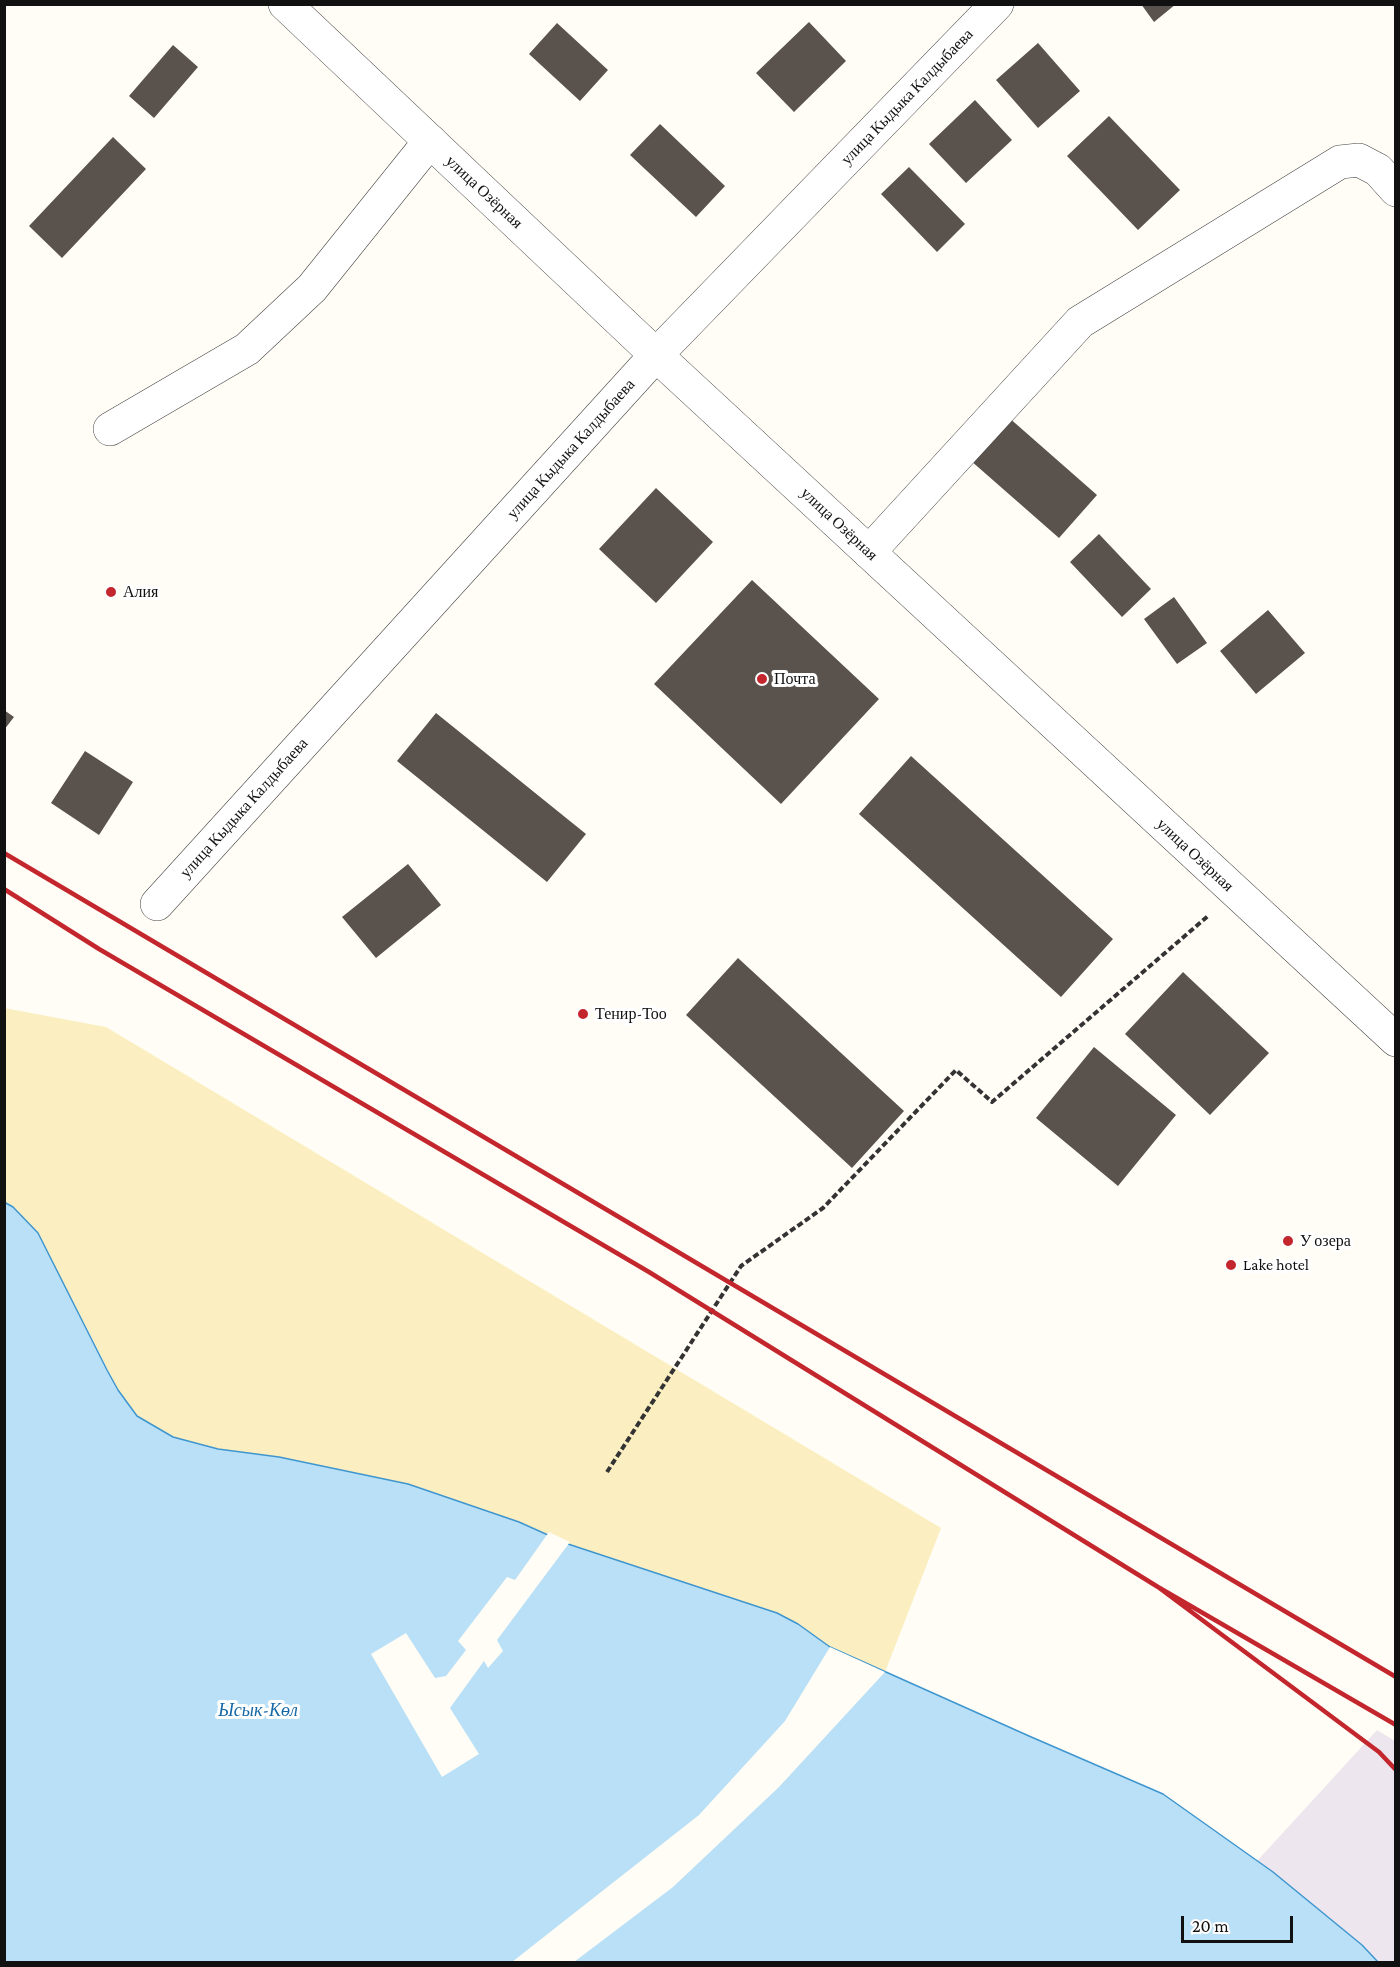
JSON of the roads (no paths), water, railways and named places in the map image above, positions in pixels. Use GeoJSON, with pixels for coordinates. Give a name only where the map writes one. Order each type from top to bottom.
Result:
{"type":"FeatureCollection","features":[{"type":"Feature","properties":{"kind":"street","name":"улица Озёрная"},"geometry":{"type":"LineString","coordinates":[[285,4],[656,355],[1395,1040]]}},
{"type":"Feature","properties":{"kind":"street","name":"улица Кыдыка Калдыбаева"},"geometry":{"type":"LineString","coordinates":[[157,904],[656,355],[997,4]]}},
{"type":"Feature","properties":{"kind":"street"},"geometry":{"type":"LineString","coordinates":[[110,429],[247,349],[312,288],[430,141]]}},
{"type":"Feature","properties":{"kind":"street"},"geometry":{"type":"LineString","coordinates":[[868,552],[1080,322],[1340,162],[1359,160],[1378,170],[1395,190]]}},
{"type":"Feature","properties":{"kind":"water","name":"Ысык-Көл"},"geometry":{"type":"Polygon","coordinates":[[[4,1202],[13,1207],[38,1233],[118,1390],[137,1416],[173,1437],[218,1449],[279,1457],[408,1484],[519,1522],[568,1544],[777,1613],[798,1624],[830,1647],[1163,1794],[1273,1872],[1362,1945],[1378,1962],[5,1962],[4,1202]]]}},
{"type":"Feature","properties":{"kind":"railway"},"geometry":{"type":"LineString","coordinates":[[4,853],[1396,1677]]}},
{"type":"Feature","properties":{"kind":"railway"},"geometry":{"type":"LineString","coordinates":[[4,889],[99,949],[649,1272],[1158,1587]]}},
{"type":"Feature","properties":{"kind":"railway"},"geometry":{"type":"LineString","coordinates":[[1396,1725],[1158,1587],[1379,1752],[1396,1770]]}},
{"type":"Feature","properties":{"kind":"place","name":"Алия"},"geometry":{"type":"Point","coordinates":[111,592]}},
{"type":"Feature","properties":{"kind":"place","name":"Почта"},"geometry":{"type":"Point","coordinates":[762,679]}},
{"type":"Feature","properties":{"kind":"place","name":"Тенир-Тоо"},"geometry":{"type":"Point","coordinates":[583,1014]}},
{"type":"Feature","properties":{"kind":"place","name":"У озера"},"geometry":{"type":"Point","coordinates":[1288,1241]}},
{"type":"Feature","properties":{"kind":"place","name":"Lake hotel"},"geometry":{"type":"Point","coordinates":[1231,1265]}}]}
